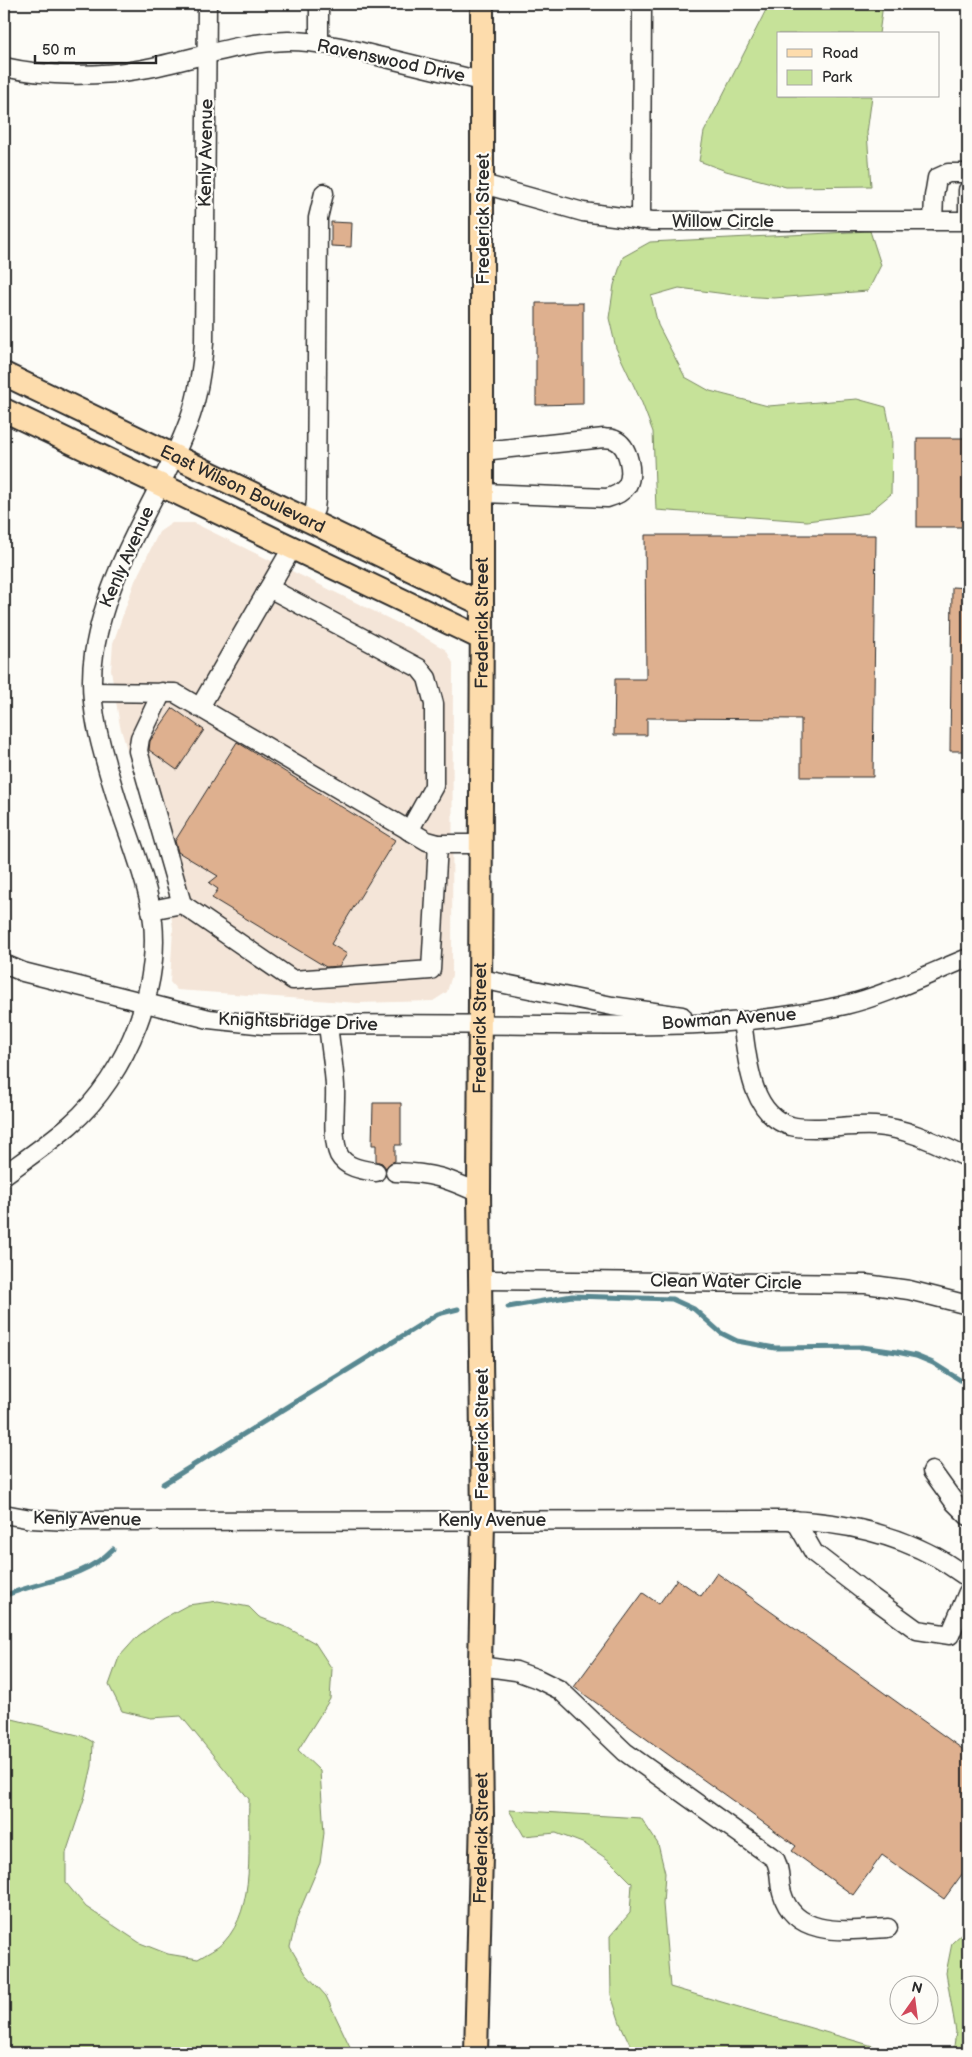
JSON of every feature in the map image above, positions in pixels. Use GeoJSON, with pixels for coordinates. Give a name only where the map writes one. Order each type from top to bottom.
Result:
{"type":"FeatureCollection","features":[{"type":"Feature","properties":{"kind":"main road","name":"Frederick Street"},"geometry":{"type":"LineString","coordinates":[[476,2053],[482,1816],[480,1666],[482,1520],[480,1024],[483,451],[482,4]]}},
{"type":"Feature","properties":{"kind":"main road","name":"East Wilson Boulevard"},"geometry":{"type":"LineString","coordinates":[[4,374],[482,604]]}},
{"type":"Feature","properties":{"kind":"main road","name":"East Wilson Boulevard"},"geometry":{"type":"LineString","coordinates":[[4,410],[481,638]]}},
{"type":"Feature","properties":{"kind":"main road"},"geometry":{"type":"LineString","coordinates":[[292,548],[299,539],[307,536],[374,569],[387,569],[396,563]]}},
{"type":"Feature","properties":{"kind":"street","name":"Kenly Avenue"},"geometry":{"type":"LineString","coordinates":[[4,1175],[71,1124],[94,1100],[114,1072],[128,1046],[146,1004],[152,968],[154,933],[151,910],[102,752],[95,719],[93,657],[102,614],[110,589],[174,456],[191,416],[200,383],[204,343],[208,4]]}},
{"type":"Feature","properties":{"kind":"street"},"geometry":{"type":"LineString","coordinates":[[319,4],[319,43]]}},
{"type":"Feature","properties":{"kind":"street"},"geometry":{"type":"LineString","coordinates":[[641,220],[642,4]]}},
{"type":"Feature","properties":{"kind":"street","name":"Ravenswood Drive"},"geometry":{"type":"LineString","coordinates":[[4,68],[61,74],[97,74],[142,69],[256,44],[288,41],[319,43],[481,81]]}},
{"type":"Feature","properties":{"kind":"street"},"geometry":{"type":"LineString","coordinates":[[933,221],[937,178],[948,172],[968,173]]}},
{"type":"Feature","properties":{"kind":"street","name":"Willow Circle"},"geometry":{"type":"LineString","coordinates":[[483,184],[583,212],[641,220],[968,221]]}},
{"type":"Feature","properties":{"kind":"street"},"geometry":{"type":"LineString","coordinates":[[968,190],[968,221]]}},
{"type":"Feature","properties":{"kind":"street"},"geometry":{"type":"LineString","coordinates":[[309,521],[315,509],[316,500],[318,218],[324,193]]}},
{"type":"Feature","properties":{"kind":"street"},"geometry":{"type":"LineString","coordinates":[[482,493],[607,498],[618,495],[628,484],[630,471],[624,446],[616,440],[604,438],[483,451]]}},
{"type":"Feature","properties":{"kind":"street"},"geometry":{"type":"LineString","coordinates":[[200,707],[292,548]]}},
{"type":"Feature","properties":{"kind":"street"},"geometry":{"type":"LineString","coordinates":[[269,588],[419,668],[427,678],[434,704],[434,786],[408,831]]}},
{"type":"Feature","properties":{"kind":"street"},"geometry":{"type":"LineString","coordinates":[[93,692],[175,692],[427,841],[438,844],[482,844]]}},
{"type":"Feature","properties":{"kind":"street"},"geometry":{"type":"LineString","coordinates":[[162,692],[140,738],[138,751],[182,904],[293,980],[431,970],[438,844]]}},
{"type":"Feature","properties":{"kind":"street"},"geometry":{"type":"LineString","coordinates":[[151,910],[182,904]]}},
{"type":"Feature","properties":{"kind":"street","name":"Bowman Avenue"},"geometry":{"type":"LineString","coordinates":[[480,1024],[634,1026],[736,1022],[796,1016],[847,1004],[892,990],[968,958]]}},
{"type":"Feature","properties":{"kind":"street","name":"Knightsbridge Drive"},"geometry":{"type":"LineString","coordinates":[[4,964],[23,972],[146,1004],[231,1023],[264,1025],[480,1024]]}},
{"type":"Feature","properties":{"kind":"street"},"geometry":{"type":"LineString","coordinates":[[481,979],[612,1006],[736,1022],[760,1101],[775,1118],[790,1126],[815,1128],[876,1126],[913,1133],[968,1158]]}},
{"type":"Feature","properties":{"kind":"street"},"geometry":{"type":"LineString","coordinates":[[328,1024],[335,1084],[336,1142],[340,1156],[347,1164],[376,1172]]}},
{"type":"Feature","properties":{"kind":"street"},"geometry":{"type":"LineString","coordinates":[[395,1172],[423,1172],[445,1178],[480,1194]]}},
{"type":"Feature","properties":{"kind":"street","name":"Clean Water Circle"},"geometry":{"type":"LineString","coordinates":[[481,1280],[866,1284],[909,1290],[968,1305]]}},
{"type":"Feature","properties":{"kind":"street"},"geometry":{"type":"LineString","coordinates":[[932,1471],[968,1516]]}},
{"type":"Feature","properties":{"kind":"street","name":"Kenly Avenue"},"geometry":{"type":"LineString","coordinates":[[4,1514],[31,1519],[68,1521],[795,1520],[832,1523],[872,1531],[937,1557],[968,1578]]}},
{"type":"Feature","properties":{"kind":"street"},"geometry":{"type":"LineString","coordinates":[[795,1520],[814,1553],[917,1630],[950,1635],[968,1592]]}},
{"type":"Feature","properties":{"kind":"street"},"geometry":{"type":"LineString","coordinates":[[480,1666],[516,1671],[560,1690],[625,1752],[775,1859],[780,1870],[782,1893],[789,1909],[802,1920],[820,1929],[888,1928]]}},
{"type":"Feature","properties":{"kind":"shaded area"},"geometry":{"type":"Polygon","coordinates":[[[172,523],[194,523],[414,631],[446,650],[453,663],[452,975],[447,992],[433,1001],[358,1003],[177,990],[170,982],[173,928],[166,880],[120,726],[111,670],[113,643],[135,581],[159,532],[172,523]]]}},
{"type":"Feature","properties":{"kind":"green space"},"geometry":{"type":"Polygon","coordinates":[[[769,4],[883,4],[879,32],[777,32],[777,98],[872,98],[867,133],[871,186],[786,187],[726,171],[699,161],[704,132],[769,4]]]}},
{"type":"Feature","properties":{"kind":"green space"},"geometry":{"type":"Polygon","coordinates":[[[870,231],[881,265],[868,291],[774,298],[679,288],[651,296],[658,325],[685,377],[710,391],[768,406],[857,399],[886,407],[892,437],[891,494],[868,513],[807,521],[656,510],[653,432],[642,403],[616,348],[609,318],[614,285],[623,257],[650,242],[870,231]]]}},
{"type":"Feature","properties":{"kind":"green space"},"geometry":{"type":"Polygon","coordinates":[[[218,1601],[249,1607],[259,1617],[288,1628],[315,1643],[332,1669],[330,1699],[298,1750],[320,1771],[324,1833],[320,1863],[297,1917],[290,1947],[306,1974],[326,1996],[352,2053],[4,2053],[4,1717],[82,1736],[93,1742],[92,1766],[85,1796],[66,1853],[66,1883],[86,1907],[140,1943],[168,1954],[198,1959],[221,1945],[234,1928],[242,1911],[246,1893],[249,1854],[249,1799],[181,1716],[151,1718],[122,1711],[109,1685],[119,1657],[138,1636],[162,1619],[188,1605],[218,1601]]]}},
{"type":"Feature","properties":{"kind":"green space"},"geometry":{"type":"Polygon","coordinates":[[[509,1810],[641,1818],[658,1844],[665,1873],[663,1904],[670,1987],[897,2053],[634,2053],[620,2023],[611,1995],[610,1936],[630,1913],[632,1883],[610,1861],[585,1844],[556,1833],[524,1836],[509,1810]]]}},
{"type":"Feature","properties":{"kind":"green space"},"geometry":{"type":"Polygon","coordinates":[[[968,1928],[968,2053],[953,2053],[956,2032],[946,1973],[952,1943],[968,1928]]]}},
{"type":"Feature","properties":{"kind":"building"},"geometry":{"type":"Polygon","coordinates":[[[331,222],[352,223],[351,247],[331,246],[331,222]]]}},
{"type":"Feature","properties":{"kind":"building"},"geometry":{"type":"Polygon","coordinates":[[[536,303],[583,303],[583,404],[536,405],[536,303]]]}},
{"type":"Feature","properties":{"kind":"building"},"geometry":{"type":"Polygon","coordinates":[[[917,438],[968,438],[968,527],[917,527],[917,438]]]}},
{"type":"Feature","properties":{"kind":"building"},"geometry":{"type":"Polygon","coordinates":[[[645,535],[876,535],[873,777],[801,777],[801,719],[647,718],[647,735],[614,735],[615,679],[646,679],[645,535]]]}},
{"type":"Feature","properties":{"kind":"building"},"geometry":{"type":"Polygon","coordinates":[[[952,587],[968,588],[968,751],[950,751],[952,587]]]}},
{"type":"Feature","properties":{"kind":"building"},"geometry":{"type":"Polygon","coordinates":[[[173,708],[204,730],[177,770],[149,750],[150,741],[173,708]]]}},
{"type":"Feature","properties":{"kind":"building"},"geometry":{"type":"Polygon","coordinates":[[[237,742],[395,840],[331,944],[347,954],[339,966],[326,967],[212,898],[218,889],[209,883],[218,876],[178,852],[175,841],[237,742]]]}},
{"type":"Feature","properties":{"kind":"building"},"geometry":{"type":"Polygon","coordinates":[[[373,1103],[401,1103],[401,1145],[395,1145],[395,1161],[386,1168],[382,1163],[376,1161],[376,1145],[372,1145],[373,1103]]]}},
{"type":"Feature","properties":{"kind":"building"},"geometry":{"type":"Polygon","coordinates":[[[717,1573],[968,1753],[968,1866],[944,1899],[882,1855],[853,1895],[792,1851],[796,1846],[574,1687],[643,1593],[659,1604],[677,1579],[701,1596],[717,1573]]]}},
{"type":"Feature","properties":{"kind":"waterway"},"geometry":{"type":"LineString","coordinates":[[508,1307],[572,1296],[672,1299],[694,1309],[721,1333],[737,1341],[775,1348],[862,1347],[897,1352],[916,1356],[933,1363],[968,1385]]}},
{"type":"Feature","properties":{"kind":"waterway"},"geometry":{"type":"LineString","coordinates":[[163,1484],[438,1314],[458,1309]]}},
{"type":"Feature","properties":{"kind":"waterway"},"geometry":{"type":"LineString","coordinates":[[4,1596],[89,1567],[113,1549]]}}]}
